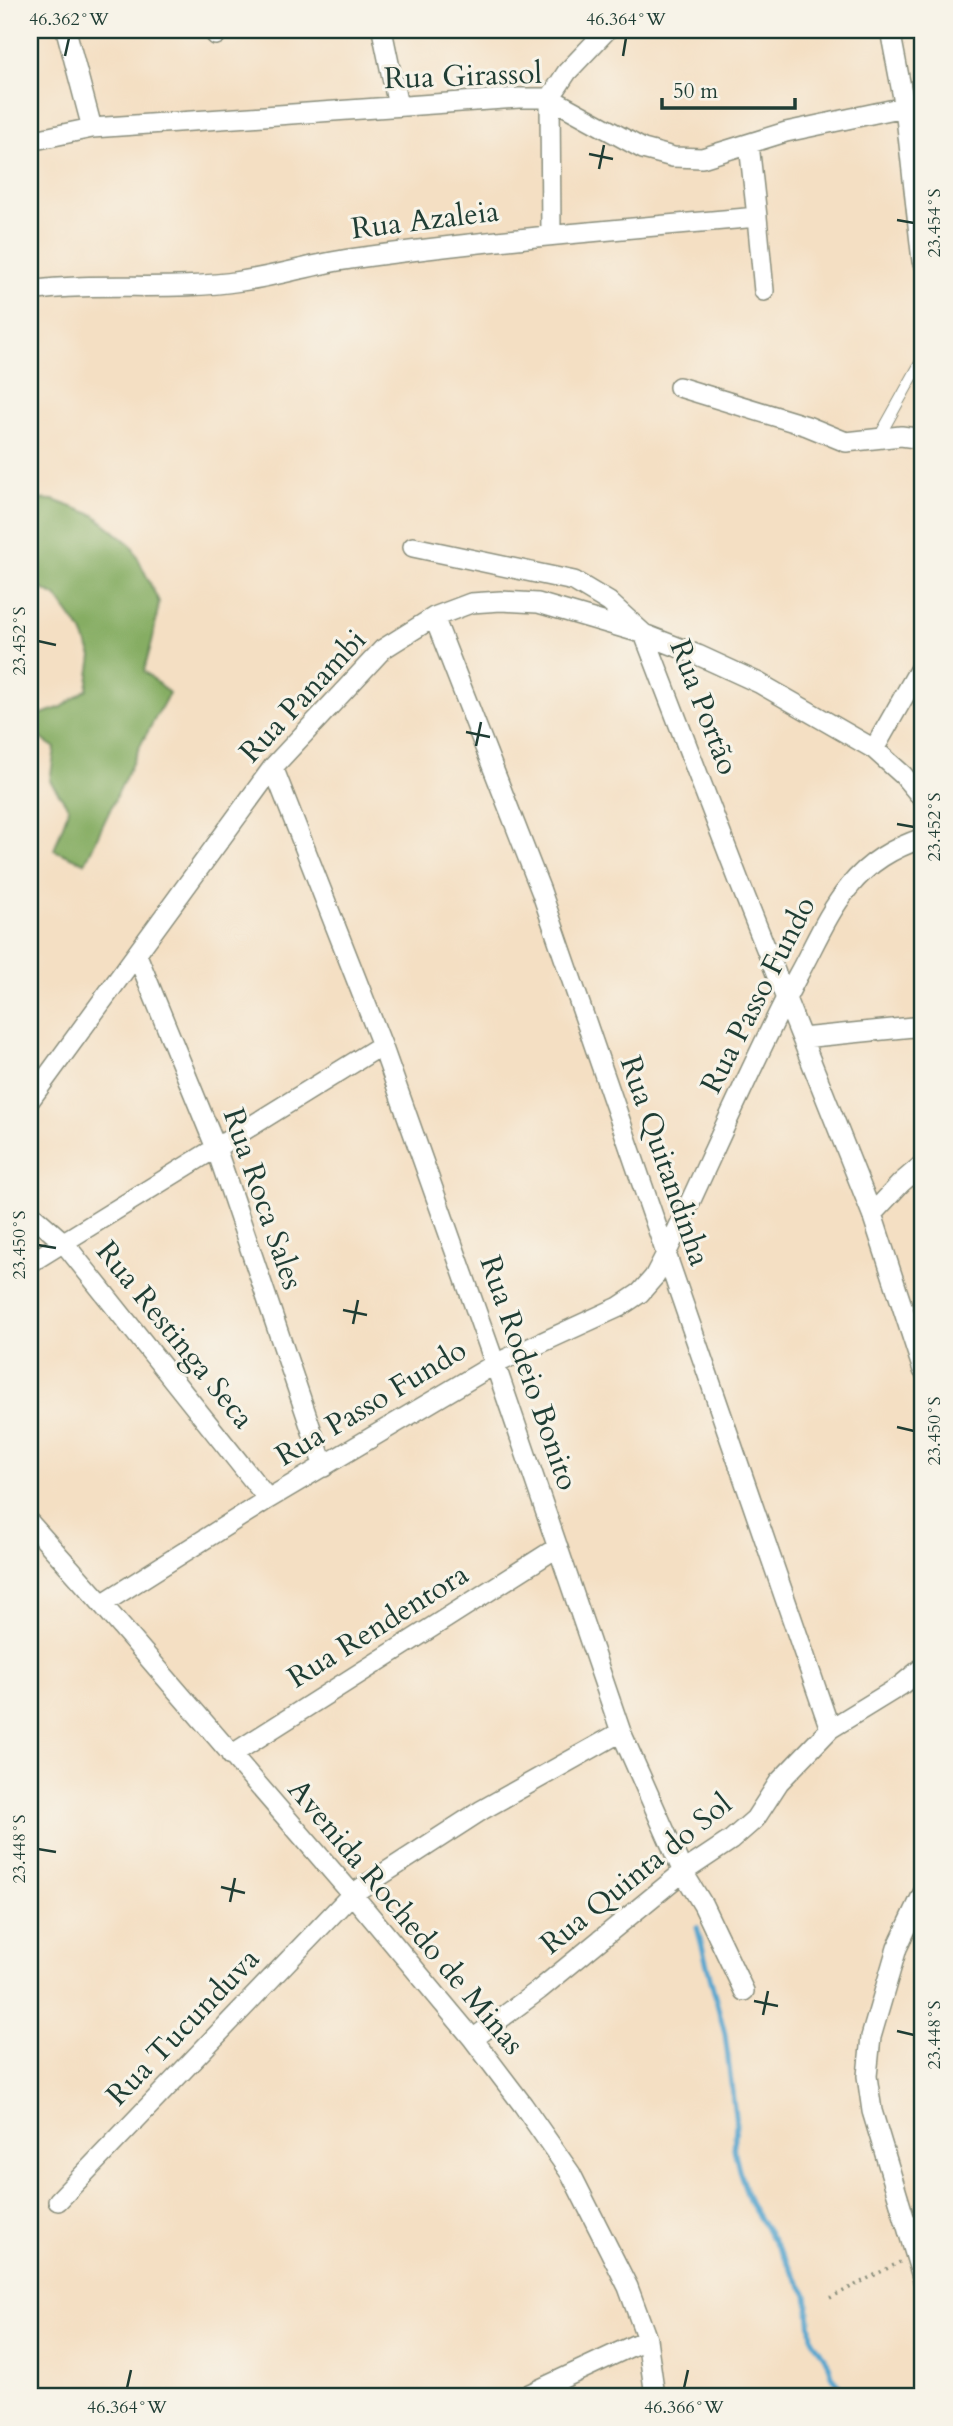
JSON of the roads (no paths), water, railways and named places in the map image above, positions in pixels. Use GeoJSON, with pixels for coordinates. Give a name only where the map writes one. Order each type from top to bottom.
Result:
{"type":"FeatureCollection","features":[{"type":"Feature","properties":{"kind":"street"},"geometry":{"type":"LineString","coordinates":[[66,30],[92,128]]}},
{"type":"Feature","properties":{"kind":"street"},"geometry":{"type":"LineString","coordinates":[[382,30],[397,106]]}},
{"type":"Feature","properties":{"kind":"street"},"geometry":{"type":"LineString","coordinates":[[551,234],[550,98],[567,72],[607,30]]}},
{"type":"Feature","properties":{"kind":"street"},"geometry":{"type":"LineString","coordinates":[[890,30],[914,105],[922,261]]}},
{"type":"Feature","properties":{"kind":"street","name":"Rua Girassol"},"geometry":{"type":"LineString","coordinates":[[30,141],[92,128],[550,98],[643,149],[673,157],[702,158],[786,132],[914,105]]}},
{"type":"Feature","properties":{"kind":"street"},"geometry":{"type":"LineString","coordinates":[[749,144],[765,291]]}},
{"type":"Feature","properties":{"kind":"street","name":"Rua Azaleia"},"geometry":{"type":"LineString","coordinates":[[30,291],[69,286],[228,283],[350,259],[551,234],[757,217]]}},
{"type":"Feature","properties":{"kind":"street"},"geometry":{"type":"LineString","coordinates":[[679,387],[807,426],[846,442],[901,436],[923,439]]}},
{"type":"Feature","properties":{"kind":"street","name":"Rua Portão"},"geometry":{"type":"LineString","coordinates":[[413,547],[574,581],[609,602],[644,634],[734,869],[787,997]]}},
{"type":"Feature","properties":{"kind":"street","name":"Rua Panambi"},"geometry":{"type":"LineString","coordinates":[[30,1100],[273,767],[383,649],[434,617],[471,603],[538,603],[644,634],[698,655],[759,683],[874,749],[903,775],[923,799]]}},
{"type":"Feature","properties":{"kind":"street","name":"Rua Quitandinha"},"geometry":{"type":"LineString","coordinates":[[434,617],[541,891],[830,1729]]}},
{"type":"Feature","properties":{"kind":"street"},"geometry":{"type":"LineString","coordinates":[[874,749],[923,663]]}},
{"type":"Feature","properties":{"kind":"street","name":"Rua Rodeio Bonito"},"geometry":{"type":"LineString","coordinates":[[273,767],[382,1045],[621,1732],[683,1872],[703,1905],[744,1991]]}},
{"type":"Feature","properties":{"kind":"street","name":"Rua Passo Fundo"},"geometry":{"type":"LineString","coordinates":[[102,1604],[268,1499],[495,1364],[619,1307],[640,1293],[654,1277],[666,1254],[757,1054],[833,910],[849,887],[874,861],[897,847],[923,838]]}},
{"type":"Feature","properties":{"kind":"street","name":"Rua Roca Sales"},"geometry":{"type":"LineString","coordinates":[[137,954],[216,1148],[324,1467]]}},
{"type":"Feature","properties":{"kind":"street"},"geometry":{"type":"LineString","coordinates":[[787,997],[873,1214],[923,1370]]}},
{"type":"Feature","properties":{"kind":"street"},"geometry":{"type":"LineString","coordinates":[[802,1038],[923,1026]]}},
{"type":"Feature","properties":{"kind":"street"},"geometry":{"type":"LineString","coordinates":[[30,1263],[382,1045]]}},
{"type":"Feature","properties":{"kind":"street"},"geometry":{"type":"LineString","coordinates":[[873,1214],[901,1183],[923,1164]]}},
{"type":"Feature","properties":{"kind":"street","name":"Rua Restinga Seca"},"geometry":{"type":"LineString","coordinates":[[30,1213],[64,1243],[268,1499]]}},
{"type":"Feature","properties":{"kind":"street","name":"Avenida Rochedo de Minas"},"geometry":{"type":"LineString","coordinates":[[30,1523],[352,1894],[473,2039],[571,2174],[628,2287],[647,2339],[655,2396]]}},
{"type":"Feature","properties":{"kind":"street","name":"Rua Rendentora"},"geometry":{"type":"LineString","coordinates":[[231,1755],[558,1547]]}},
{"type":"Feature","properties":{"kind":"street","name":"Rua Quinta do Sol"},"geometry":{"type":"LineString","coordinates":[[473,2039],[550,1982],[683,1872],[731,1840],[755,1819],[779,1782],[830,1729],[900,1686],[923,1667]]}},
{"type":"Feature","properties":{"kind":"street","name":"Rua Tucunduva"},"geometry":{"type":"LineString","coordinates":[[58,2201],[352,1894],[482,1810],[621,1732]]}},
{"type":"Feature","properties":{"kind":"street"},"geometry":{"type":"LineString","coordinates":[[923,1893],[897,1948],[870,2037],[867,2076],[872,2111],[923,2280]]}},
{"type":"Feature","properties":{"kind":"street"},"geometry":{"type":"LineString","coordinates":[[525,2396],[647,2339]]}},
{"type":"Feature","properties":{"kind":"lane"},"geometry":{"type":"LineString","coordinates":[[879,437],[923,358]]}},
{"type":"Feature","properties":{"kind":"waterway"},"geometry":{"type":"LineString","coordinates":[[697,1927],[725,2034],[736,2124],[734,2149],[740,2174],[750,2203],[807,2295],[812,2338],[829,2365],[832,2376],[847,2396]]}}]}
